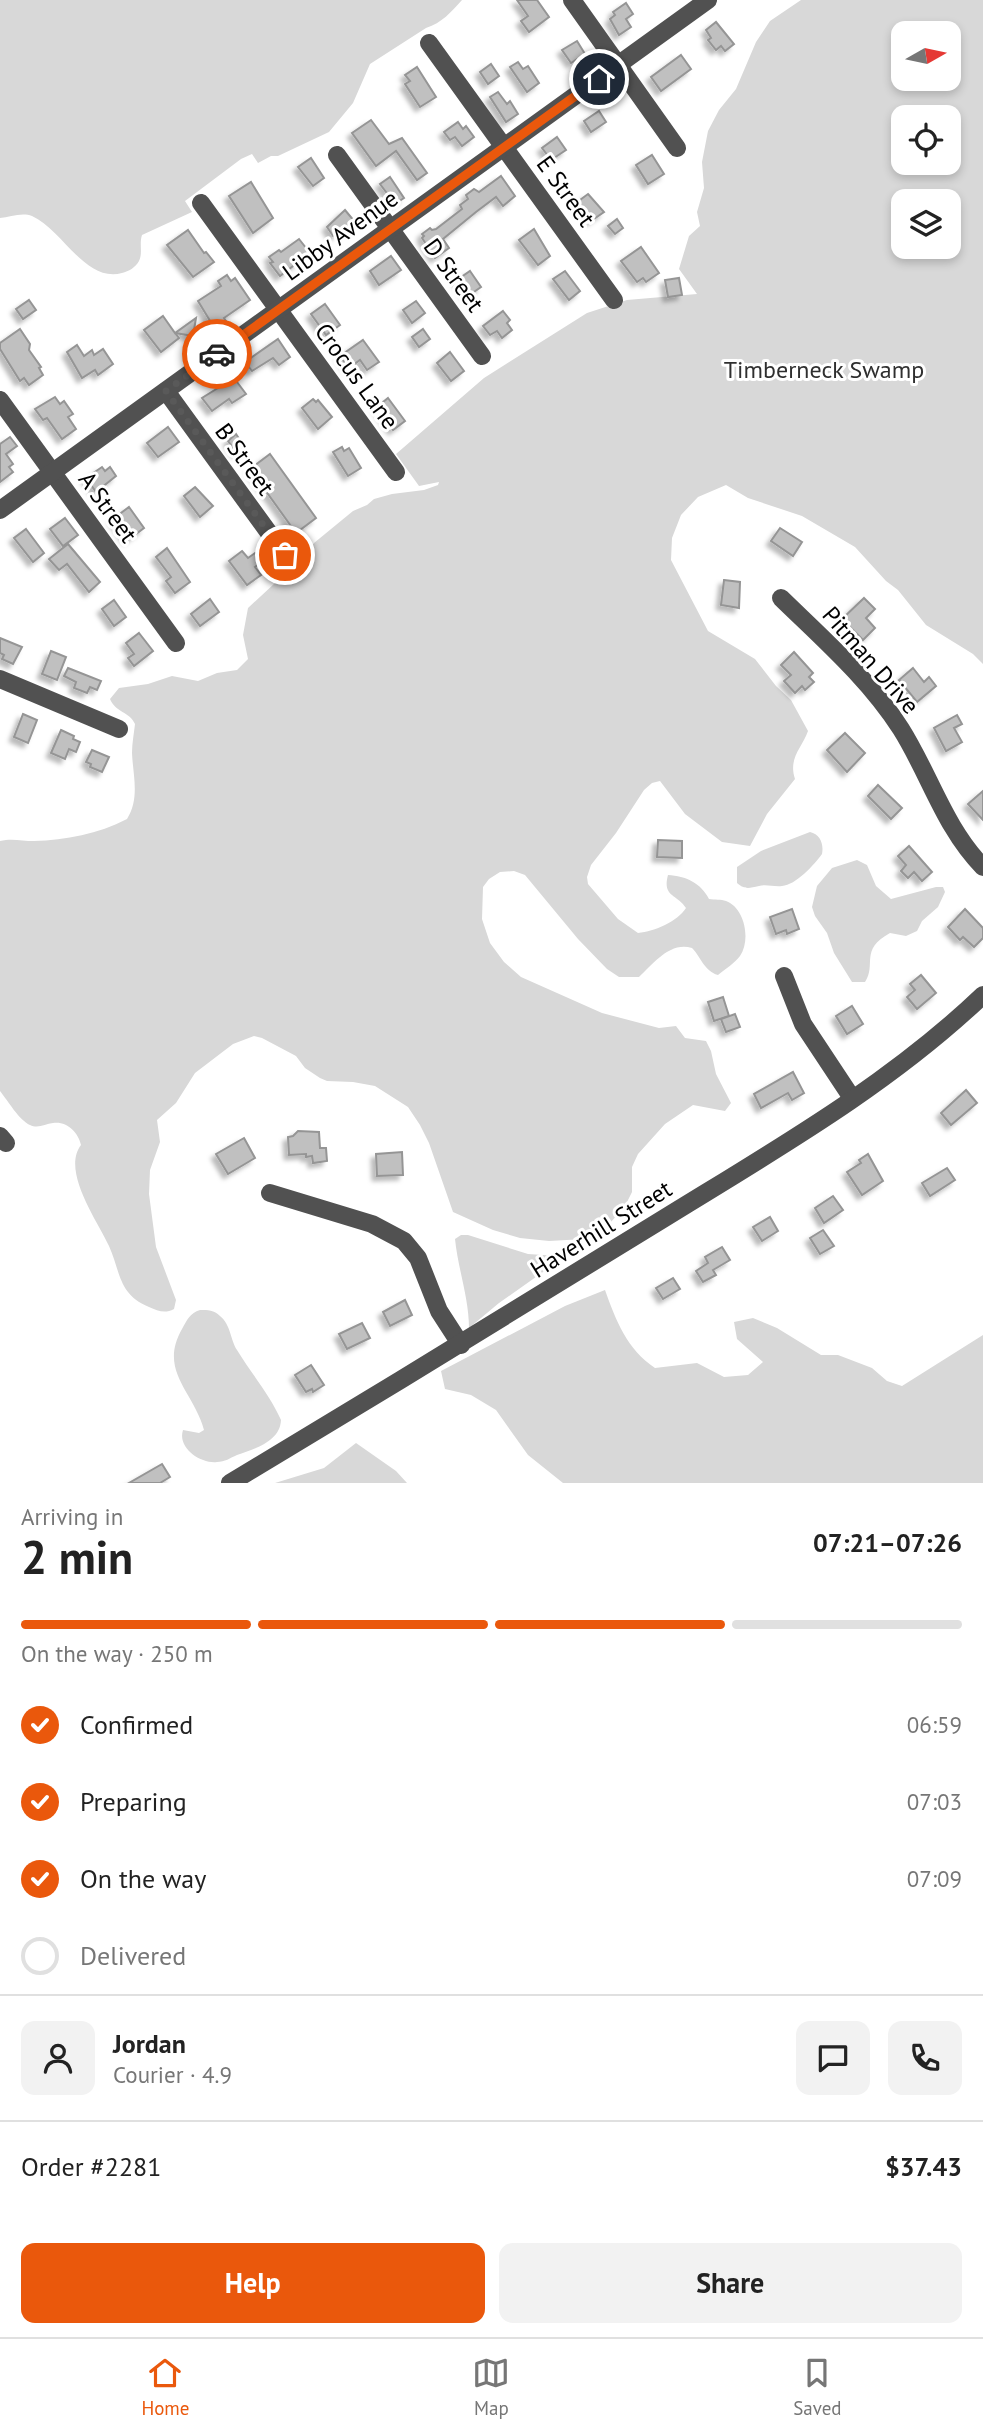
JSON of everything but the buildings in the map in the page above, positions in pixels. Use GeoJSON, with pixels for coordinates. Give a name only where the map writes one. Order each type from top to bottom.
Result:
{"type":"FeatureCollection","features":[{"type":"Feature","properties":{"kind":"street"},"geometry":{"type":"LineString","coordinates":[[572,0],[677,148]]}},
{"type":"Feature","properties":{"kind":"street","name":"Libby Avenue"},"geometry":{"type":"LineString","coordinates":[[0,510],[708,0]]}},
{"type":"Feature","properties":{"kind":"street","name":"E Street"},"geometry":{"type":"LineString","coordinates":[[429,43],[614,300]]}},
{"type":"Feature","properties":{"kind":"street","name":"D Street"},"geometry":{"type":"LineString","coordinates":[[337,155],[482,356]]}},
{"type":"Feature","properties":{"kind":"street","name":"Crocus Lane"},"geometry":{"type":"LineString","coordinates":[[201,203],[396,472]]}},
{"type":"Feature","properties":{"kind":"street","name":"B Street"},"geometry":{"type":"LineString","coordinates":[[166,391],[285,555]]}},
{"type":"Feature","properties":{"kind":"street","name":"A Street"},"geometry":{"type":"LineString","coordinates":[[0,400],[176,643]]}},
{"type":"Feature","properties":{"kind":"street","name":"Pitman Drive"},"geometry":{"type":"LineString","coordinates":[[781,598],[858,675],[892,716],[918,759],[949,824],[983,867]]}},
{"type":"Feature","properties":{"kind":"street"},"geometry":{"type":"LineString","coordinates":[[0,679],[119,729]]}},
{"type":"Feature","properties":{"kind":"street"},"geometry":{"type":"LineString","coordinates":[[784,976],[803,1024],[852,1098]]}},
{"type":"Feature","properties":{"kind":"street","name":"Haverhill Street"},"geometry":{"type":"LineString","coordinates":[[230,1483],[461,1345],[734,1176],[932,1042],[983,995]]}},
{"type":"Feature","properties":{"kind":"street"},"geometry":{"type":"LineString","coordinates":[[270,1193],[372,1224],[404,1241],[418,1258],[439,1311],[461,1345]]}},
{"type":"Feature","properties":{"kind":"green space"},"geometry":{"type":"Polygon","coordinates":[[[0,0],[462,0],[442,20],[370,64],[353,103],[329,132],[258,163],[252,154],[241,159],[185,201],[192,212],[142,235],[140,258],[134,267],[122,273],[109,274],[85,263],[54,232],[32,216],[0,218],[0,0]]]}},
{"type":"Feature","properties":{"kind":"green space","name":"Timberneck Swamp"},"geometry":{"type":"Polygon","coordinates":[[[801,0],[983,0],[983,664],[973,654],[926,625],[898,590],[886,581],[855,547],[802,516],[748,498],[726,485],[698,497],[681,515],[672,538],[671,560],[708,631],[755,659],[791,700],[808,731],[794,759],[795,779],[767,814],[750,846],[722,842],[685,814],[660,781],[652,783],[644,790],[591,865],[587,877],[588,884],[618,919],[638,933],[665,925],[677,918],[686,908],[669,891],[668,875],[692,881],[709,899],[726,901],[738,910],[745,933],[740,956],[718,975],[706,967],[692,948],[676,948],[663,955],[639,977],[619,977],[607,969],[578,939],[525,875],[514,871],[500,872],[483,887],[482,919],[490,943],[504,962],[521,977],[602,1013],[659,1028],[676,1026],[685,1038],[706,1041],[716,1074],[731,1103],[725,1111],[693,1105],[665,1124],[638,1154],[632,1167],[632,1192],[625,1206],[604,1230],[585,1239],[549,1241],[520,1238],[493,1230],[453,1212],[429,1143],[408,1107],[375,1086],[320,1078],[305,1068],[296,1056],[254,1036],[233,1044],[195,1073],[176,1103],[157,1120],[160,1142],[150,1170],[149,1194],[156,1247],[176,1300],[174,1309],[168,1311],[149,1307],[131,1296],[126,1289],[109,1246],[83,1196],[75,1168],[81,1145],[77,1136],[71,1128],[63,1124],[36,1127],[26,1123],[0,1091],[0,841],[70,838],[105,829],[127,819],[135,795],[132,753],[135,724],[115,707],[110,699],[119,688],[148,684],[172,676],[198,681],[217,673],[237,670],[248,659],[243,635],[248,608],[275,583],[290,577],[303,567],[306,554],[314,543],[353,511],[374,499],[438,485],[439,482],[419,486],[396,454],[484,378],[587,313],[627,300],[697,294],[679,269],[689,236],[700,226],[697,212],[704,188],[702,162],[708,131],[719,110],[736,89],[756,42],[770,21],[801,0]]]}},
{"type":"Feature","properties":{"kind":"green space"},"geometry":{"type":"Polygon","coordinates":[[[810,832],[820,840],[822,854],[799,878],[782,886],[747,888],[737,883],[737,867],[761,851],[810,832]]]}},
{"type":"Feature","properties":{"kind":"green space"},"geometry":{"type":"Polygon","coordinates":[[[857,860],[867,865],[876,886],[891,899],[936,887],[943,887],[945,892],[938,907],[922,921],[917,931],[906,936],[890,933],[875,945],[865,982],[852,982],[834,953],[827,933],[812,907],[817,886],[832,868],[857,860]]]}},
{"type":"Feature","properties":{"kind":"green space"},"geometry":{"type":"Polygon","coordinates":[[[461,1235],[528,1254],[558,1256],[560,1260],[469,1328],[455,1239],[461,1235]]]}},
{"type":"Feature","properties":{"kind":"green space"},"geometry":{"type":"Polygon","coordinates":[[[605,1290],[618,1323],[630,1343],[655,1368],[697,1363],[724,1377],[748,1375],[763,1362],[737,1339],[734,1322],[753,1318],[777,1328],[821,1355],[838,1355],[872,1368],[887,1381],[902,1386],[983,1335],[983,1483],[563,1483],[528,1455],[496,1410],[471,1395],[445,1389],[441,1371],[565,1306],[605,1290]]]}},
{"type":"Feature","properties":{"kind":"green space"},"geometry":{"type":"Polygon","coordinates":[[[200,1310],[213,1311],[224,1320],[237,1350],[281,1420],[276,1434],[265,1444],[220,1462],[198,1458],[187,1449],[182,1437],[183,1430],[199,1433],[204,1430],[180,1381],[174,1357],[184,1326],[191,1315],[200,1310]]]}},
{"type":"Feature","properties":{"kind":"green space"},"geometry":{"type":"Polygon","coordinates":[[[356,1443],[396,1471],[407,1483],[275,1483],[324,1468],[356,1443]]]}},
{"type":"Feature","properties":{"kind":"way so far"},"geometry":{"type":"LineString","coordinates":[[217,354],[166,391],[285,555]]}},
{"type":"Feature","properties":{"kind":"route"},"geometry":{"type":"LineString","coordinates":[[217,354],[599,79]]}}]}
